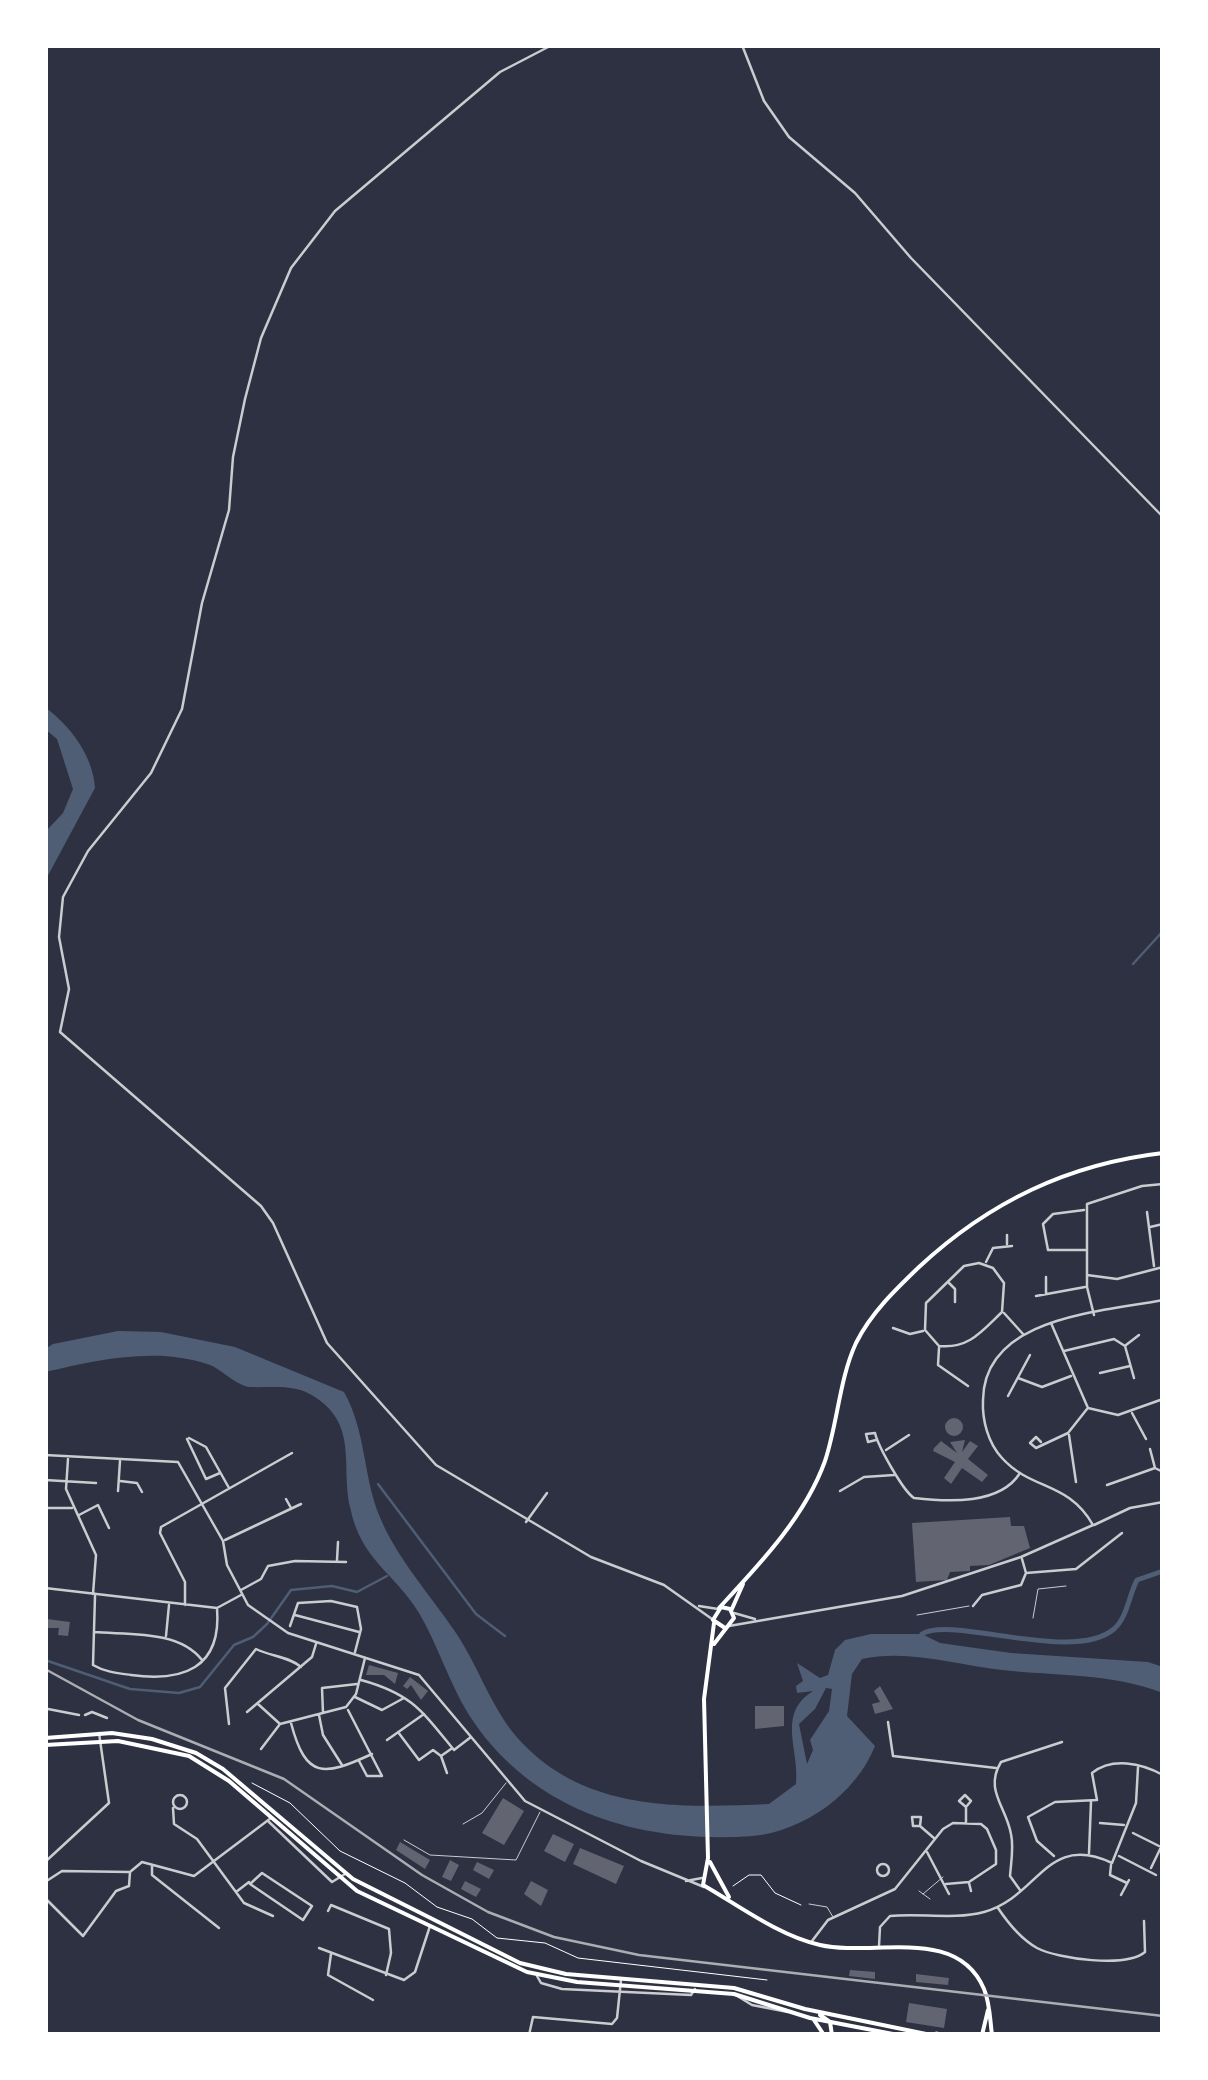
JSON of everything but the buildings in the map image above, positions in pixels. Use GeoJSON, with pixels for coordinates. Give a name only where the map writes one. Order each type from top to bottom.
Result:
{"type":"FeatureCollection","features":[{"type":"Feature","properties":{"kind":"main road"},"geometry":{"type":"LineString","coordinates":[[730,1897],[705,1888],[704,1876],[708,1856],[704,1699],[714,1621],[718,1608],[748,1576],[808,1497],[834,1430],[852,1353],[872,1316],[958,1233],[1016,1195],[1097,1165],[1163,1153]]}},
{"type":"Feature","properties":{"kind":"main road"},"geometry":{"type":"LineString","coordinates":[[712,1647],[726,1627],[748,1576]]}},
{"type":"Feature","properties":{"kind":"main road"},"geometry":{"type":"LineString","coordinates":[[718,1608],[732,1612]]}},
{"type":"Feature","properties":{"kind":"main road"},"geometry":{"type":"LineString","coordinates":[[714,1621],[726,1627]]}},
{"type":"Feature","properties":{"kind":"main road"},"geometry":{"type":"LineString","coordinates":[[45,1738],[99,1733],[152,1739],[190,1750],[220,1766],[248,1788],[271,1817]]}},
{"type":"Feature","properties":{"kind":"main road"},"geometry":{"type":"LineString","coordinates":[[45,1746],[138,1742],[189,1756],[223,1776],[343,1876],[430,1928],[536,1975],[734,1994],[789,2011],[932,2033]]}},
{"type":"Feature","properties":{"kind":"main road"},"geometry":{"type":"LineString","coordinates":[[708,1856],[716,1877],[746,1911],[811,1942],[915,1948],[947,1954],[974,1972],[985,1992],[992,2035]]}},
{"type":"Feature","properties":{"kind":"main road"},"geometry":{"type":"LineString","coordinates":[[343,1876],[529,1966],[621,1984],[728,1987],[830,2022],[895,2035]]}},
{"type":"Feature","properties":{"kind":"main road"},"geometry":{"type":"LineString","coordinates":[[704,1876],[716,1877]]}},
{"type":"Feature","properties":{"kind":"main road"},"geometry":{"type":"LineString","coordinates":[[712,1889],[716,1877]]}},
{"type":"Feature","properties":{"kind":"main road"},"geometry":{"type":"LineString","coordinates":[[982,2035],[988,2006]]}},
{"type":"Feature","properties":{"kind":"main road"},"geometry":{"type":"LineString","coordinates":[[811,2014],[824,2035]]}},
{"type":"Feature","properties":{"kind":"main road"},"geometry":{"type":"LineString","coordinates":[[830,2022],[832,2034],[848,2026]]}},
{"type":"Feature","properties":{"kind":"street"},"geometry":{"type":"LineString","coordinates":[[552,45],[500,72],[335,212],[290,268],[261,338],[246,398],[233,457],[229,510],[202,603],[182,709],[151,773],[74,874],[64,896],[59,927],[69,989],[60,1026],[63,1037],[260,1206],[273,1223],[327,1343],[436,1465],[590,1558],[664,1584],[714,1621]]}},
{"type":"Feature","properties":{"kind":"street"},"geometry":{"type":"LineString","coordinates":[[742,45],[764,100],[789,136],[855,193],[910,258],[1163,517]]}},
{"type":"Feature","properties":{"kind":"street"},"geometry":{"type":"LineString","coordinates":[[1094,1315],[1087,1287],[1085,1210],[1092,1200],[1163,1184]]}},
{"type":"Feature","properties":{"kind":"street"},"geometry":{"type":"LineString","coordinates":[[1085,1210],[1052,1214],[1043,1224],[1048,1250],[1086,1250]]}},
{"type":"Feature","properties":{"kind":"street"},"geometry":{"type":"LineString","coordinates":[[1147,1212],[1154,1268]]}},
{"type":"Feature","properties":{"kind":"street"},"geometry":{"type":"LineString","coordinates":[[1149,1227],[1163,1224]]}},
{"type":"Feature","properties":{"kind":"street"},"geometry":{"type":"LineString","coordinates":[[986,1264],[993,1248],[1010,1246],[1007,1234]]}},
{"type":"Feature","properties":{"kind":"street"},"geometry":{"type":"LineString","coordinates":[[986,1264],[1004,1283],[1002,1312],[969,1343],[956,1348],[939,1346],[924,1330],[926,1303],[964,1266],[986,1264]]}},
{"type":"Feature","properties":{"kind":"street"},"geometry":{"type":"LineString","coordinates":[[1087,1275],[1117,1279],[1163,1267]]}},
{"type":"Feature","properties":{"kind":"street"},"geometry":{"type":"LineString","coordinates":[[1046,1277],[1046,1295]]}},
{"type":"Feature","properties":{"kind":"street"},"geometry":{"type":"LineString","coordinates":[[947,1281],[955,1290],[955,1302]]}},
{"type":"Feature","properties":{"kind":"street"},"geometry":{"type":"LineString","coordinates":[[1036,1296],[1087,1287]]}},
{"type":"Feature","properties":{"kind":"street"},"geometry":{"type":"LineString","coordinates":[[1093,1526],[1067,1493],[1020,1473],[992,1442],[983,1400],[993,1364],[1023,1334],[1051,1323],[1163,1300]]}},
{"type":"Feature","properties":{"kind":"street"},"geometry":{"type":"LineString","coordinates":[[1002,1312],[1023,1334]]}},
{"type":"Feature","properties":{"kind":"street"},"geometry":{"type":"LineString","coordinates":[[1051,1323],[1088,1408]]}},
{"type":"Feature","properties":{"kind":"street"},"geometry":{"type":"LineString","coordinates":[[893,1328],[910,1334],[924,1330]]}},
{"type":"Feature","properties":{"kind":"street"},"geometry":{"type":"LineString","coordinates":[[1125,1346],[1139,1335]]}},
{"type":"Feature","properties":{"kind":"street"},"geometry":{"type":"LineString","coordinates":[[1062,1351],[1104,1338],[1125,1346]]}},
{"type":"Feature","properties":{"kind":"street"},"geometry":{"type":"LineString","coordinates":[[939,1346],[938,1365],[966,1385],[961,1390]]}},
{"type":"Feature","properties":{"kind":"street"},"geometry":{"type":"LineString","coordinates":[[1125,1346],[1134,1378]]}},
{"type":"Feature","properties":{"kind":"street"},"geometry":{"type":"LineString","coordinates":[[1008,1396],[1030,1355]]}},
{"type":"Feature","properties":{"kind":"street"},"geometry":{"type":"LineString","coordinates":[[1100,1373],[1131,1366]]}},
{"type":"Feature","properties":{"kind":"street"},"geometry":{"type":"LineString","coordinates":[[1111,1370],[1113,1378]]}},
{"type":"Feature","properties":{"kind":"street"},"geometry":{"type":"LineString","coordinates":[[1018,1378],[1042,1387],[1072,1376]]}},
{"type":"Feature","properties":{"kind":"street"},"geometry":{"type":"LineString","coordinates":[[1011,1390],[1018,1394]]}},
{"type":"Feature","properties":{"kind":"street"},"geometry":{"type":"LineString","coordinates":[[1088,1408],[1118,1414],[1163,1399]]}},
{"type":"Feature","properties":{"kind":"street"},"geometry":{"type":"LineString","coordinates":[[1041,1442],[1068,1434],[1088,1408]]}},
{"type":"Feature","properties":{"kind":"street"},"geometry":{"type":"LineString","coordinates":[[1131,1412],[1146,1440]]}},
{"type":"Feature","properties":{"kind":"street"},"geometry":{"type":"LineString","coordinates":[[896,1430],[902,1439]]}},
{"type":"Feature","properties":{"kind":"street"},"geometry":{"type":"LineString","coordinates":[[1141,1434],[1146,1430]]}},
{"type":"Feature","properties":{"kind":"street"},"geometry":{"type":"LineString","coordinates":[[1068,1434],[1076,1482]]}},
{"type":"Feature","properties":{"kind":"street"},"geometry":{"type":"LineString","coordinates":[[885,1450],[909,1435]]}},
{"type":"Feature","properties":{"kind":"street"},"geometry":{"type":"LineString","coordinates":[[220,1472],[206,1479],[186,1440],[206,1447],[220,1472],[230,1490]]}},
{"type":"Feature","properties":{"kind":"street"},"geometry":{"type":"LineString","coordinates":[[876,1440],[885,1450],[903,1491],[922,1499],[986,1497],[1012,1486],[1020,1473]]}},
{"type":"Feature","properties":{"kind":"street"},"geometry":{"type":"LineString","coordinates":[[1150,1449],[1155,1468],[1163,1472]]}},
{"type":"Feature","properties":{"kind":"street"},"geometry":{"type":"LineString","coordinates":[[184,1605],[185,1582],[160,1528],[292,1453]]}},
{"type":"Feature","properties":{"kind":"street"},"geometry":{"type":"LineString","coordinates":[[45,1455],[178,1462],[223,1541],[227,1565],[241,1593],[264,1617],[316,1642],[419,1676],[472,1736],[506,1784],[540,1812],[705,1888]]}},
{"type":"Feature","properties":{"kind":"street"},"geometry":{"type":"LineString","coordinates":[[68,1457],[66,1481],[73,1508],[96,1555],[92,1662],[106,1671],[156,1679],[183,1674],[202,1660],[217,1639],[217,1608]]}},
{"type":"Feature","properties":{"kind":"street"},"geometry":{"type":"LineString","coordinates":[[118,1491],[120,1461]]}},
{"type":"Feature","properties":{"kind":"street"},"geometry":{"type":"LineString","coordinates":[[1107,1485],[1114,1480],[1138,1478],[1155,1468]]}},
{"type":"Feature","properties":{"kind":"street"},"geometry":{"type":"LineString","coordinates":[[1113,1472],[1114,1480]]}},
{"type":"Feature","properties":{"kind":"street"},"geometry":{"type":"LineString","coordinates":[[840,1491],[864,1477],[896,1475]]}},
{"type":"Feature","properties":{"kind":"street"},"geometry":{"type":"LineString","coordinates":[[846,1479],[850,1485]]}},
{"type":"Feature","properties":{"kind":"street"},"geometry":{"type":"LineString","coordinates":[[45,1480],[96,1483]]}},
{"type":"Feature","properties":{"kind":"street"},"geometry":{"type":"LineString","coordinates":[[119,1481],[136,1482],[142,1492]]}},
{"type":"Feature","properties":{"kind":"street"},"geometry":{"type":"LineString","coordinates":[[526,1522],[546,1494]]}},
{"type":"Feature","properties":{"kind":"street"},"geometry":{"type":"LineString","coordinates":[[286,1499],[292,1509]]}},
{"type":"Feature","properties":{"kind":"street"},"geometry":{"type":"LineString","coordinates":[[726,1627],[878,1603],[1021,1557],[1130,1508],[1163,1502]]}},
{"type":"Feature","properties":{"kind":"street"},"geometry":{"type":"LineString","coordinates":[[223,1541],[301,1504]]}},
{"type":"Feature","properties":{"kind":"street"},"geometry":{"type":"LineString","coordinates":[[78,1516],[98,1505],[110,1528]]}},
{"type":"Feature","properties":{"kind":"street"},"geometry":{"type":"LineString","coordinates":[[45,1508],[73,1508]]}},
{"type":"Feature","properties":{"kind":"street"},"geometry":{"type":"LineString","coordinates":[[1026,1573],[1076,1569],[1122,1534]]}},
{"type":"Feature","properties":{"kind":"street"},"geometry":{"type":"LineString","coordinates":[[337,1562],[338,1542]]}},
{"type":"Feature","properties":{"kind":"street"},"geometry":{"type":"LineString","coordinates":[[972,1606],[988,1592],[1016,1590],[1026,1573],[1021,1557]]}},
{"type":"Feature","properties":{"kind":"street"},"geometry":{"type":"LineString","coordinates":[[45,1588],[217,1608],[261,1579],[268,1566],[295,1560],[346,1562]]}},
{"type":"Feature","properties":{"kind":"street"},"geometry":{"type":"LineString","coordinates":[[290,1626],[298,1604],[332,1601],[357,1607],[361,1632],[355,1654]]}},
{"type":"Feature","properties":{"kind":"street"},"geometry":{"type":"LineString","coordinates":[[166,1638],[170,1604]]}},
{"type":"Feature","properties":{"kind":"street"},"geometry":{"type":"LineString","coordinates":[[697,1606],[718,1608]]}},
{"type":"Feature","properties":{"kind":"street"},"geometry":{"type":"LineString","coordinates":[[732,1612],[760,1620]]}},
{"type":"Feature","properties":{"kind":"street"},"geometry":{"type":"LineString","coordinates":[[294,1615],[361,1632]]}},
{"type":"Feature","properties":{"kind":"street"},"geometry":{"type":"LineString","coordinates":[[93,1632],[166,1638],[189,1644],[202,1660]]}},
{"type":"Feature","properties":{"kind":"street"},"geometry":{"type":"LineString","coordinates":[[247,1712],[314,1655],[316,1642]]}},
{"type":"Feature","properties":{"kind":"street"},"geometry":{"type":"LineString","coordinates":[[229,1724],[225,1686],[257,1648],[272,1659],[290,1659],[301,1667]]}},
{"type":"Feature","properties":{"kind":"street"},"geometry":{"type":"LineString","coordinates":[[261,1749],[280,1724],[346,1708],[355,1697],[365,1657]]}},
{"type":"Feature","properties":{"kind":"street"},"geometry":{"type":"LineString","coordinates":[[342,1766],[323,1735],[322,1688],[359,1682],[405,1696],[426,1713],[451,1746]]}},
{"type":"Feature","properties":{"kind":"street"},"geometry":{"type":"LineString","coordinates":[[355,1697],[382,1710],[405,1696]]}},
{"type":"Feature","properties":{"kind":"street"},"geometry":{"type":"LineString","coordinates":[[258,1704],[280,1724]]}},
{"type":"Feature","properties":{"kind":"street"},"geometry":{"type":"LineString","coordinates":[[346,1708],[382,1776],[367,1776],[358,1760]]}},
{"type":"Feature","properties":{"kind":"street"},"geometry":{"type":"LineString","coordinates":[[48,1709],[82,1715],[92,1712],[106,1718]]}},
{"type":"Feature","properties":{"kind":"street"},"geometry":{"type":"LineString","coordinates":[[387,1740],[426,1713]]}},
{"type":"Feature","properties":{"kind":"street"},"geometry":{"type":"LineString","coordinates":[[228,1714],[239,1714]]}},
{"type":"Feature","properties":{"kind":"street"},"geometry":{"type":"LineString","coordinates":[[291,1722],[309,1764],[326,1772],[372,1754]]}},
{"type":"Feature","properties":{"kind":"street"},"geometry":{"type":"LineString","coordinates":[[888,1722],[893,1756],[944,1765],[998,1768]]}},
{"type":"Feature","properties":{"kind":"street"},"geometry":{"type":"LineString","coordinates":[[398,1732],[419,1760],[433,1750],[440,1754],[447,1773]]}},
{"type":"Feature","properties":{"kind":"street"},"geometry":{"type":"LineString","coordinates":[[45,1862],[109,1803],[99,1733]]}},
{"type":"Feature","properties":{"kind":"street"},"geometry":{"type":"LineString","coordinates":[[440,1754],[472,1736]]}},
{"type":"Feature","properties":{"kind":"street"},"geometry":{"type":"LineString","coordinates":[[1021,1890],[1010,1876],[1011,1831],[993,1786],[1001,1762],[1062,1742]]}},
{"type":"Feature","properties":{"kind":"street"},"geometry":{"type":"LineString","coordinates":[[1089,1854],[1094,1771],[1116,1764],[1138,1765],[1163,1775]]}},
{"type":"Feature","properties":{"kind":"street"},"geometry":{"type":"LineString","coordinates":[[1121,1895],[1128,1882],[1109,1873],[1137,1800],[1138,1765]]}},
{"type":"Feature","properties":{"kind":"street"},"geometry":{"type":"LineString","coordinates":[[1054,1858],[1038,1843],[1026,1818],[1055,1802],[1094,1800]]}},
{"type":"Feature","properties":{"kind":"street"},"geometry":{"type":"LineString","coordinates":[[966,1807],[966,1822]]}},
{"type":"Feature","properties":{"kind":"street"},"geometry":{"type":"LineString","coordinates":[[173,1808],[174,1824],[197,1839],[235,1893],[248,1906],[273,1916]]}},
{"type":"Feature","properties":{"kind":"street"},"geometry":{"type":"LineString","coordinates":[[45,1882],[62,1871],[130,1872],[142,1862],[186,1876],[212,1864],[271,1817],[331,1881],[343,1876]]}},
{"type":"Feature","properties":{"kind":"street"},"geometry":{"type":"LineString","coordinates":[[811,1942],[833,1917],[895,1889],[948,1826],[966,1822],[987,1829],[997,1855],[993,1868],[969,1882],[946,1884]]}},
{"type":"Feature","properties":{"kind":"street"},"geometry":{"type":"LineString","coordinates":[[1100,1822],[1126,1825]]}},
{"type":"Feature","properties":{"kind":"street"},"geometry":{"type":"LineString","coordinates":[[920,1826],[935,1839]]}},
{"type":"Feature","properties":{"kind":"street"},"geometry":{"type":"LineString","coordinates":[[1133,1833],[1162,1845],[1150,1871]]}},
{"type":"Feature","properties":{"kind":"street"},"geometry":{"type":"LineString","coordinates":[[926,1851],[949,1894]]}},
{"type":"Feature","properties":{"kind":"street"},"geometry":{"type":"LineString","coordinates":[[879,1948],[880,1928],[890,1916],[966,1915],[998,1907],[1054,1858],[1089,1854],[1112,1863]]}},
{"type":"Feature","properties":{"kind":"street"},"geometry":{"type":"LineString","coordinates":[[1118,1855],[1156,1874]]}},
{"type":"Feature","properties":{"kind":"street"},"geometry":{"type":"LineString","coordinates":[[152,1863],[152,1875],[219,1928]]}},
{"type":"Feature","properties":{"kind":"street"},"geometry":{"type":"LineString","coordinates":[[45,1898],[82,1936],[116,1891],[129,1886],[130,1872]]}},
{"type":"Feature","properties":{"kind":"street"},"geometry":{"type":"LineString","coordinates":[[235,1893],[249,1882],[266,1872],[313,1908],[299,1920],[249,1882]]}},
{"type":"Feature","properties":{"kind":"street"},"geometry":{"type":"LineString","coordinates":[[684,1881],[704,1876]]}},
{"type":"Feature","properties":{"kind":"street"},"geometry":{"type":"LineString","coordinates":[[884,1876],[895,1889]]}},
{"type":"Feature","properties":{"kind":"street"},"geometry":{"type":"LineString","coordinates":[[969,1882],[971,1891]]}},
{"type":"Feature","properties":{"kind":"street"},"geometry":{"type":"LineString","coordinates":[[328,1911],[331,1904],[389,1930],[391,1954],[386,1976]]}},
{"type":"Feature","properties":{"kind":"street"},"geometry":{"type":"LineString","coordinates":[[998,1907],[1019,1934],[1042,1950],[1115,1962],[1145,1952],[1144,1921]]}},
{"type":"Feature","properties":{"kind":"street"},"geometry":{"type":"LineString","coordinates":[[200,1926],[204,1919]]}},
{"type":"Feature","properties":{"kind":"street"},"geometry":{"type":"LineString","coordinates":[[319,1948],[400,1980],[412,1975],[433,1922]]}},
{"type":"Feature","properties":{"kind":"street"},"geometry":{"type":"LineString","coordinates":[[331,1953],[328,1975],[372,2000]]}},
{"type":"Feature","properties":{"kind":"street"},"geometry":{"type":"LineString","coordinates":[[529,2035],[533,2017],[612,2024],[617,2018],[621,1984]]}},
{"type":"Feature","properties":{"kind":"lane"},"geometry":{"type":"LineString","coordinates":[[1033,1618],[1038,1589],[1066,1586]]}},
{"type":"Feature","properties":{"kind":"lane"},"geometry":{"type":"LineString","coordinates":[[917,1615],[958,1605],[972,1606]]}},
{"type":"Feature","properties":{"kind":"lane"},"geometry":{"type":"LineString","coordinates":[[462,1824],[482,1813],[506,1784]]}},
{"type":"Feature","properties":{"kind":"lane"},"geometry":{"type":"LineString","coordinates":[[404,1840],[430,1855],[516,1860],[540,1812]]}},
{"type":"Feature","properties":{"kind":"lane"},"geometry":{"type":"LineString","coordinates":[[923,1894],[943,1877]]}},
{"type":"Feature","properties":{"kind":"lane"},"geometry":{"type":"LineString","coordinates":[[919,1891],[930,1898]]}},
{"type":"Feature","properties":{"kind":"lane"},"geometry":{"type":"LineString","coordinates":[[809,1904],[827,1907],[833,1917]]}},
{"type":"Feature","properties":{"kind":"path"},"geometry":{"type":"LineString","coordinates":[[248,1788],[262,1784],[293,1806],[340,1850],[405,1884],[436,1906],[472,1918],[497,1938],[542,1942],[578,1958],[768,1980]]}},
{"type":"Feature","properties":{"kind":"path"},"geometry":{"type":"LineString","coordinates":[[248,1788],[258,1796]]}},
{"type":"Feature","properties":{"kind":"path"},"geometry":{"type":"LineString","coordinates":[[726,1883],[732,1886],[749,1875],[761,1875],[787,1901],[809,1904]]}},
{"type":"Feature","properties":{"kind":"path"},"geometry":{"type":"LineString","coordinates":[[932,2033],[953,2035]]}},
{"type":"Feature","properties":{"kind":"water"},"geometry":{"type":"Polygon","coordinates":[[[45,707],[79,742],[90,764],[95,788],[45,881],[45,832],[63,813],[73,789],[57,739],[45,729],[45,707]]]}},
{"type":"Feature","properties":{"kind":"water"},"geometry":{"type":"Polygon","coordinates":[[[118,1331],[161,1332],[235,1347],[344,1392],[386,1530],[462,1643],[506,1723],[541,1760],[600,1792],[666,1804],[769,1804],[796,1784],[792,1722],[795,1710],[813,1691],[797,1693],[796,1686],[803,1681],[797,1663],[820,1678],[828,1675],[835,1650],[845,1640],[871,1634],[922,1634],[940,1643],[1011,1653],[1148,1662],[1163,1667],[1163,1693],[1103,1679],[915,1657],[862,1659],[852,1674],[847,1716],[875,1746],[855,1780],[826,1807],[791,1827],[753,1836],[671,1834],[631,1827],[557,1798],[524,1776],[495,1749],[469,1715],[419,1613],[362,1541],[350,1507],[343,1433],[328,1408],[315,1397],[283,1387],[245,1386],[210,1365],[169,1356],[106,1360],[45,1372],[45,1349],[118,1331]],[[826,1688],[815,1709],[799,1724],[807,1764],[813,1750],[810,1740],[829,1711],[832,1689],[826,1688]]]}},
{"type":"Feature","properties":{"kind":"waterway"},"geometry":{"type":"LineString","coordinates":[[1133,964],[1163,931]]}},
{"type":"Feature","properties":{"kind":"waterway"},"geometry":{"type":"LineString","coordinates":[[378,1484],[476,1614],[505,1636]]}},
{"type":"Feature","properties":{"kind":"waterway"},"geometry":{"type":"LineString","coordinates":[[922,1634],[958,1630],[1043,1641],[1095,1638],[1118,1624],[1137,1580],[1163,1571]]}},
{"type":"Feature","properties":{"kind":"waterway"},"geometry":{"type":"LineString","coordinates":[[45,1660],[130,1689],[179,1693],[200,1687],[234,1645],[253,1637],[267,1624],[291,1590],[332,1586],[357,1592],[387,1576]]}},
{"type":"Feature","properties":{"kind":"railway"},"geometry":{"type":"LineString","coordinates":[[45,1669],[138,1720],[284,1779],[422,1875],[488,1912],[554,1937],[639,1955],[1163,2016]]}}]}
